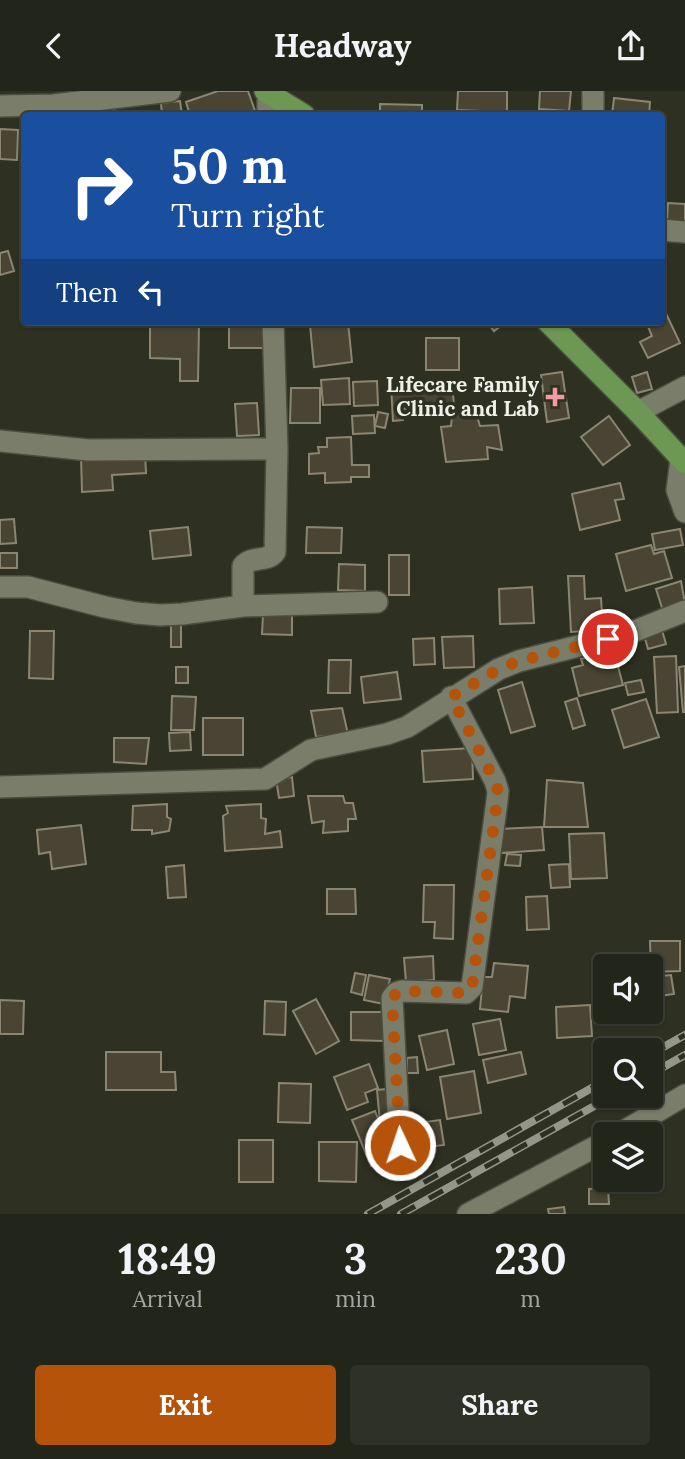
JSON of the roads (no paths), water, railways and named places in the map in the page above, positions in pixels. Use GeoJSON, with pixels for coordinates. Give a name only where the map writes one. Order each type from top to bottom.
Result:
{"type":"FeatureCollection","features":[{"type":"Feature","properties":{"kind":"main road"},"geometry":{"type":"LineString","coordinates":[[266,92],[299,112]]}},
{"type":"Feature","properties":{"kind":"main road"},"geometry":{"type":"LineString","coordinates":[[552,326],[683,461]]}},
{"type":"Feature","properties":{"kind":"street"},"geometry":{"type":"LineString","coordinates":[[0,106],[53,104],[170,91]]}},
{"type":"Feature","properties":{"kind":"street"},"geometry":{"type":"LineString","coordinates":[[593,91],[593,112]]}},
{"type":"Feature","properties":{"kind":"street"},"geometry":{"type":"LineString","coordinates":[[266,92],[268,112]]}},
{"type":"Feature","properties":{"kind":"street"},"geometry":{"type":"LineString","coordinates":[[665,230],[685,232]]}},
{"type":"Feature","properties":{"kind":"street"},"geometry":{"type":"LineString","coordinates":[[243,606],[243,566],[250,559],[269,558],[275,552],[273,326]]}},
{"type":"Feature","properties":{"kind":"street"},"geometry":{"type":"LineString","coordinates":[[638,412],[685,387]]}},
{"type":"Feature","properties":{"kind":"street"},"geometry":{"type":"LineString","coordinates":[[0,441],[88,450],[276,449]]}},
{"type":"Feature","properties":{"kind":"street"},"geometry":{"type":"LineString","coordinates":[[683,461],[677,490],[685,512]]}},
{"type":"Feature","properties":{"kind":"street"},"geometry":{"type":"LineString","coordinates":[[0,587],[28,587],[136,613],[182,614],[243,606],[377,602]]}},
{"type":"Feature","properties":{"kind":"street"},"geometry":{"type":"LineString","coordinates":[[0,787],[265,779],[311,750],[398,731],[499,669],[519,661],[630,633],[685,611]]}},
{"type":"Feature","properties":{"kind":"street"},"geometry":{"type":"LineString","coordinates":[[401,1169],[392,999],[396,993],[402,991],[466,993],[472,987],[497,801],[495,781],[451,697]]}},
{"type":"Feature","properties":{"kind":"street"},"geometry":{"type":"LineString","coordinates":[[639,1122],[685,1095]]}},
{"type":"Feature","properties":{"kind":"street"},"geometry":{"type":"LineString","coordinates":[[468,1214],[593,1149]]}},
{"type":"Feature","properties":{"kind":"railway"},"geometry":{"type":"LineString","coordinates":[[663,1047],[685,1035]]}},
{"type":"Feature","properties":{"kind":"railway"},"geometry":{"type":"LineString","coordinates":[[663,1067],[685,1055]]}},
{"type":"Feature","properties":{"kind":"railway"},"geometry":{"type":"LineString","coordinates":[[368,1214],[593,1087]]}},
{"type":"Feature","properties":{"kind":"railway"},"geometry":{"type":"LineString","coordinates":[[401,1214],[593,1107]]}},
{"type":"Feature","properties":{"kind":"place","name":"Lifecare Family Clinic and Lab"},"geometry":{"type":"Point","coordinates":[555,397]}}]}
